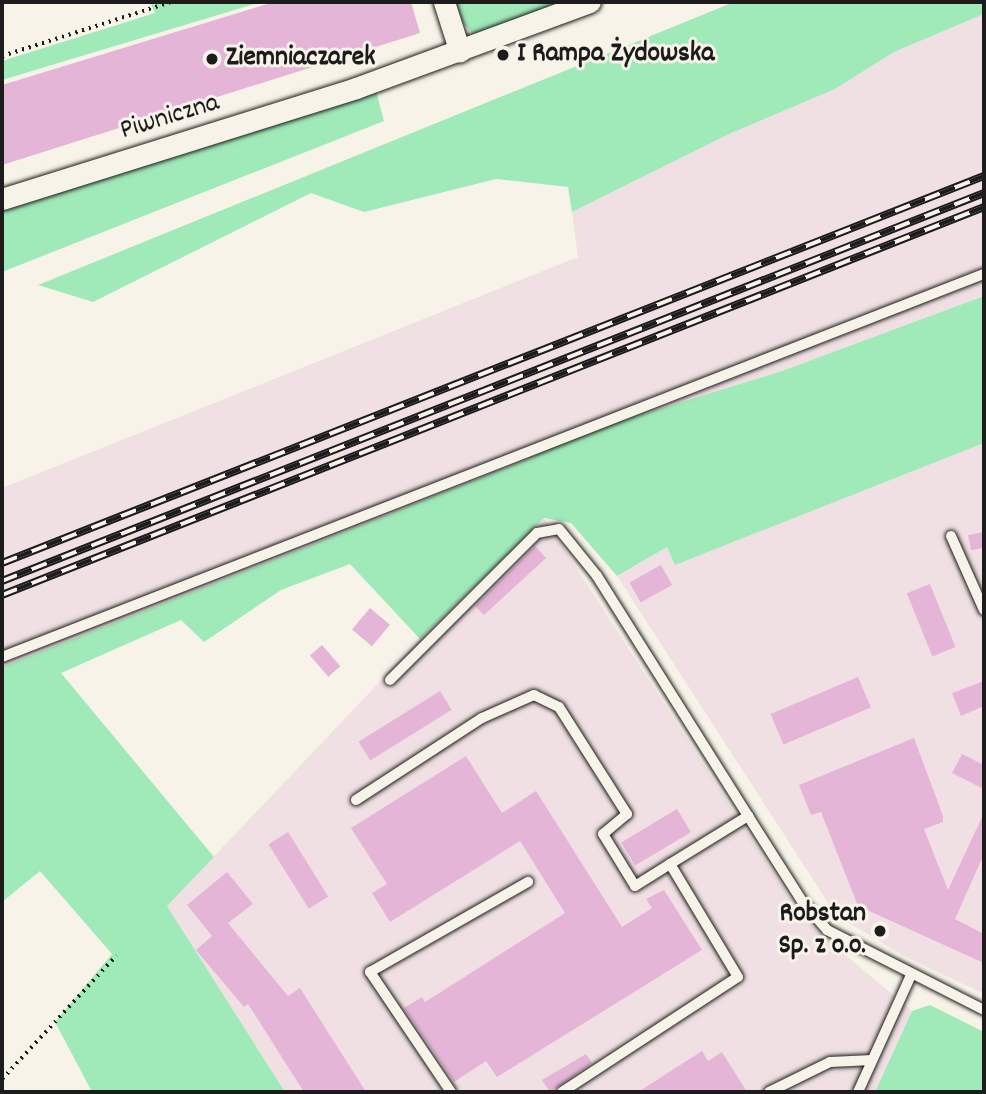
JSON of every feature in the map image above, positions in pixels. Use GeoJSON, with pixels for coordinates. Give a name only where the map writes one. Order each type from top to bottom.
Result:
{"type":"FeatureCollection","features":[{"type":"Feature","properties":{"kind":"street"},"geometry":{"type":"LineString","coordinates":[[444,2],[460,52]]}},
{"type":"Feature","properties":{"kind":"street","name":"Piwniczna"},"geometry":{"type":"LineString","coordinates":[[2,199],[460,52],[581,4]]}},
{"type":"Feature","properties":{"kind":"lane"},"geometry":{"type":"LineString","coordinates":[[2,657],[984,274]]}},
{"type":"Feature","properties":{"kind":"lane"},"geometry":{"type":"LineString","coordinates":[[390,680],[537,533],[559,529],[597,576],[802,901],[827,929],[911,975],[984,1010]]}},
{"type":"Feature","properties":{"kind":"lane"},"geometry":{"type":"LineString","coordinates":[[951,536],[984,610]]}},
{"type":"Feature","properties":{"kind":"lane"},"geometry":{"type":"LineString","coordinates":[[356,800],[482,718],[534,695],[559,707],[627,814],[603,834],[635,886],[748,816]]}},
{"type":"Feature","properties":{"kind":"lane"},"geometry":{"type":"LineString","coordinates":[[562,1092],[738,977],[670,864]]}},
{"type":"Feature","properties":{"kind":"lane"},"geometry":{"type":"LineString","coordinates":[[451,1092],[370,972],[528,881]]}},
{"type":"Feature","properties":{"kind":"lane"},"geometry":{"type":"LineString","coordinates":[[858,1092],[911,975]]}},
{"type":"Feature","properties":{"kind":"lane"},"geometry":{"type":"LineString","coordinates":[[769,1092],[830,1062],[872,1060]]}},
{"type":"Feature","properties":{"kind":"path"},"geometry":{"type":"LineString","coordinates":[[2,56],[171,2]]}},
{"type":"Feature","properties":{"kind":"path"},"geometry":{"type":"LineString","coordinates":[[2,1079],[116,956]]}},
{"type":"Feature","properties":{"kind":"shaded area"},"geometry":{"type":"Polygon","coordinates":[[[984,14],[984,296],[782,371],[575,435],[531,458],[2,667],[2,488],[578,257],[572,212],[729,134],[835,89],[894,52],[984,14]]]}},
{"type":"Feature","properties":{"kind":"shaded area"},"geometry":{"type":"Polygon","coordinates":[[[984,443],[984,994],[904,956],[836,915],[617,576],[667,547],[676,564],[984,443]]]}},
{"type":"Feature","properties":{"kind":"shaded area"},"geometry":{"type":"Polygon","coordinates":[[[544,518],[804,920],[912,1011],[875,1092],[285,1092],[167,906],[481,575],[544,518]]]}},
{"type":"Feature","properties":{"kind":"green space"},"geometry":{"type":"Polygon","coordinates":[[[150,2],[261,2],[2,80],[2,61],[155,13],[150,2]]]}},
{"type":"Feature","properties":{"kind":"green space"},"geometry":{"type":"Polygon","coordinates":[[[452,2],[555,4],[475,36],[457,17],[452,2]]]}},
{"type":"Feature","properties":{"kind":"green space"},"geometry":{"type":"Polygon","coordinates":[[[734,2],[984,2],[984,14],[894,52],[835,89],[729,134],[572,212],[568,187],[496,179],[364,212],[311,193],[93,302],[38,285],[734,2]]]}},
{"type":"Feature","properties":{"kind":"green space"},"geometry":{"type":"Polygon","coordinates":[[[376,91],[384,121],[2,272],[2,209],[376,91]]]}},
{"type":"Feature","properties":{"kind":"green space"},"geometry":{"type":"Polygon","coordinates":[[[984,296],[984,443],[675,565],[667,547],[617,576],[571,523],[544,518],[420,639],[350,564],[281,590],[204,642],[181,620],[61,673],[214,857],[167,906],[285,1092],[92,1092],[55,1022],[112,954],[40,871],[2,902],[2,667],[531,458],[575,435],[782,371],[984,296]]]}},
{"type":"Feature","properties":{"kind":"green space"},"geometry":{"type":"Polygon","coordinates":[[[930,1005],[984,1032],[984,1092],[875,1092],[912,1011],[930,1005]]]}},
{"type":"Feature","properties":{"kind":"building","name":"Ziemniaczarek"},"geometry":{"type":"Polygon","coordinates":[[[274,2],[411,2],[420,33],[2,165],[2,85],[274,2]]]}},
{"type":"Feature","properties":{"kind":"building"},"geometry":{"type":"Polygon","coordinates":[[[984,532],[984,548],[971,550],[968,535],[984,532]]]}},
{"type":"Feature","properties":{"kind":"building"},"geometry":{"type":"Polygon","coordinates":[[[535,546],[546,558],[484,615],[475,606],[535,546]]]}},
{"type":"Feature","properties":{"kind":"building"},"geometry":{"type":"Polygon","coordinates":[[[661,565],[672,585],[641,603],[630,582],[661,565]]]}},
{"type":"Feature","properties":{"kind":"building"},"geometry":{"type":"Polygon","coordinates":[[[930,584],[955,647],[932,656],[907,593],[930,584]]]}},
{"type":"Feature","properties":{"kind":"building"},"geometry":{"type":"Polygon","coordinates":[[[370,608],[390,625],[372,646],[352,629],[370,608]]]}},
{"type":"Feature","properties":{"kind":"building"},"geometry":{"type":"Polygon","coordinates":[[[322,645],[340,666],[328,677],[310,655],[322,645]]]}},
{"type":"Feature","properties":{"kind":"building"},"geometry":{"type":"Polygon","coordinates":[[[858,677],[871,707],[783,744],[771,714],[858,677]]]}},
{"type":"Feature","properties":{"kind":"building"},"geometry":{"type":"Polygon","coordinates":[[[984,681],[984,706],[961,716],[952,693],[984,681]]]}},
{"type":"Feature","properties":{"kind":"building"},"geometry":{"type":"Polygon","coordinates":[[[440,691],[452,710],[370,761],[359,742],[440,691]]]}},
{"type":"Feature","properties":{"kind":"building"},"geometry":{"type":"Polygon","coordinates":[[[914,738],[943,816],[943,822],[924,829],[948,890],[984,813],[984,854],[955,919],[984,934],[984,963],[858,906],[821,812],[811,815],[799,785],[914,738]]]}},
{"type":"Feature","properties":{"kind":"building"},"geometry":{"type":"Polygon","coordinates":[[[962,754],[984,765],[984,789],[952,773],[962,754]]]}},
{"type":"Feature","properties":{"kind":"building"},"geometry":{"type":"Polygon","coordinates":[[[466,756],[502,813],[536,791],[622,927],[652,908],[646,899],[664,890],[702,950],[497,1077],[486,1061],[454,1082],[404,1008],[422,997],[425,1002],[565,913],[520,841],[390,922],[372,893],[387,884],[351,828],[466,756]]]}},
{"type":"Feature","properties":{"kind":"building"},"geometry":{"type":"Polygon","coordinates":[[[677,809],[691,832],[635,866],[621,842],[677,809]]]}},
{"type":"Feature","properties":{"kind":"building"},"geometry":{"type":"Polygon","coordinates":[[[288,832],[328,896],[309,909],[268,844],[288,832]]]}},
{"type":"Feature","properties":{"kind":"building"},"geometry":{"type":"Polygon","coordinates":[[[227,872],[253,904],[228,923],[288,996],[300,988],[366,1092],[304,1092],[248,1004],[244,1007],[196,950],[212,936],[187,905],[227,872]]]}},
{"type":"Feature","properties":{"kind":"building"},"geometry":{"type":"Polygon","coordinates":[[[702,1051],[708,1061],[722,1052],[747,1092],[638,1092],[702,1051]]]}},
{"type":"Feature","properties":{"kind":"building"},"geometry":{"type":"Polygon","coordinates":[[[586,1054],[592,1063],[550,1092],[542,1080],[586,1054]]]}},
{"type":"Feature","properties":{"kind":"railway"},"geometry":{"type":"LineString","coordinates":[[2,563],[984,176]]}},
{"type":"Feature","properties":{"kind":"railway"},"geometry":{"type":"LineString","coordinates":[[2,581],[984,193]]}},
{"type":"Feature","properties":{"kind":"railway"},"geometry":{"type":"LineString","coordinates":[[2,595],[984,207]]}},
{"type":"Feature","properties":{"kind":"place","name":"I Rampa Żydowska"},"geometry":{"type":"Point","coordinates":[503,55]}},
{"type":"Feature","properties":{"kind":"place","name":"Ziemniaczarek"},"geometry":{"type":"Point","coordinates":[212,59]}},
{"type":"Feature","properties":{"kind":"place","name":"Robstan Sp. z o.o."},"geometry":{"type":"Point","coordinates":[880,931]}}]}
